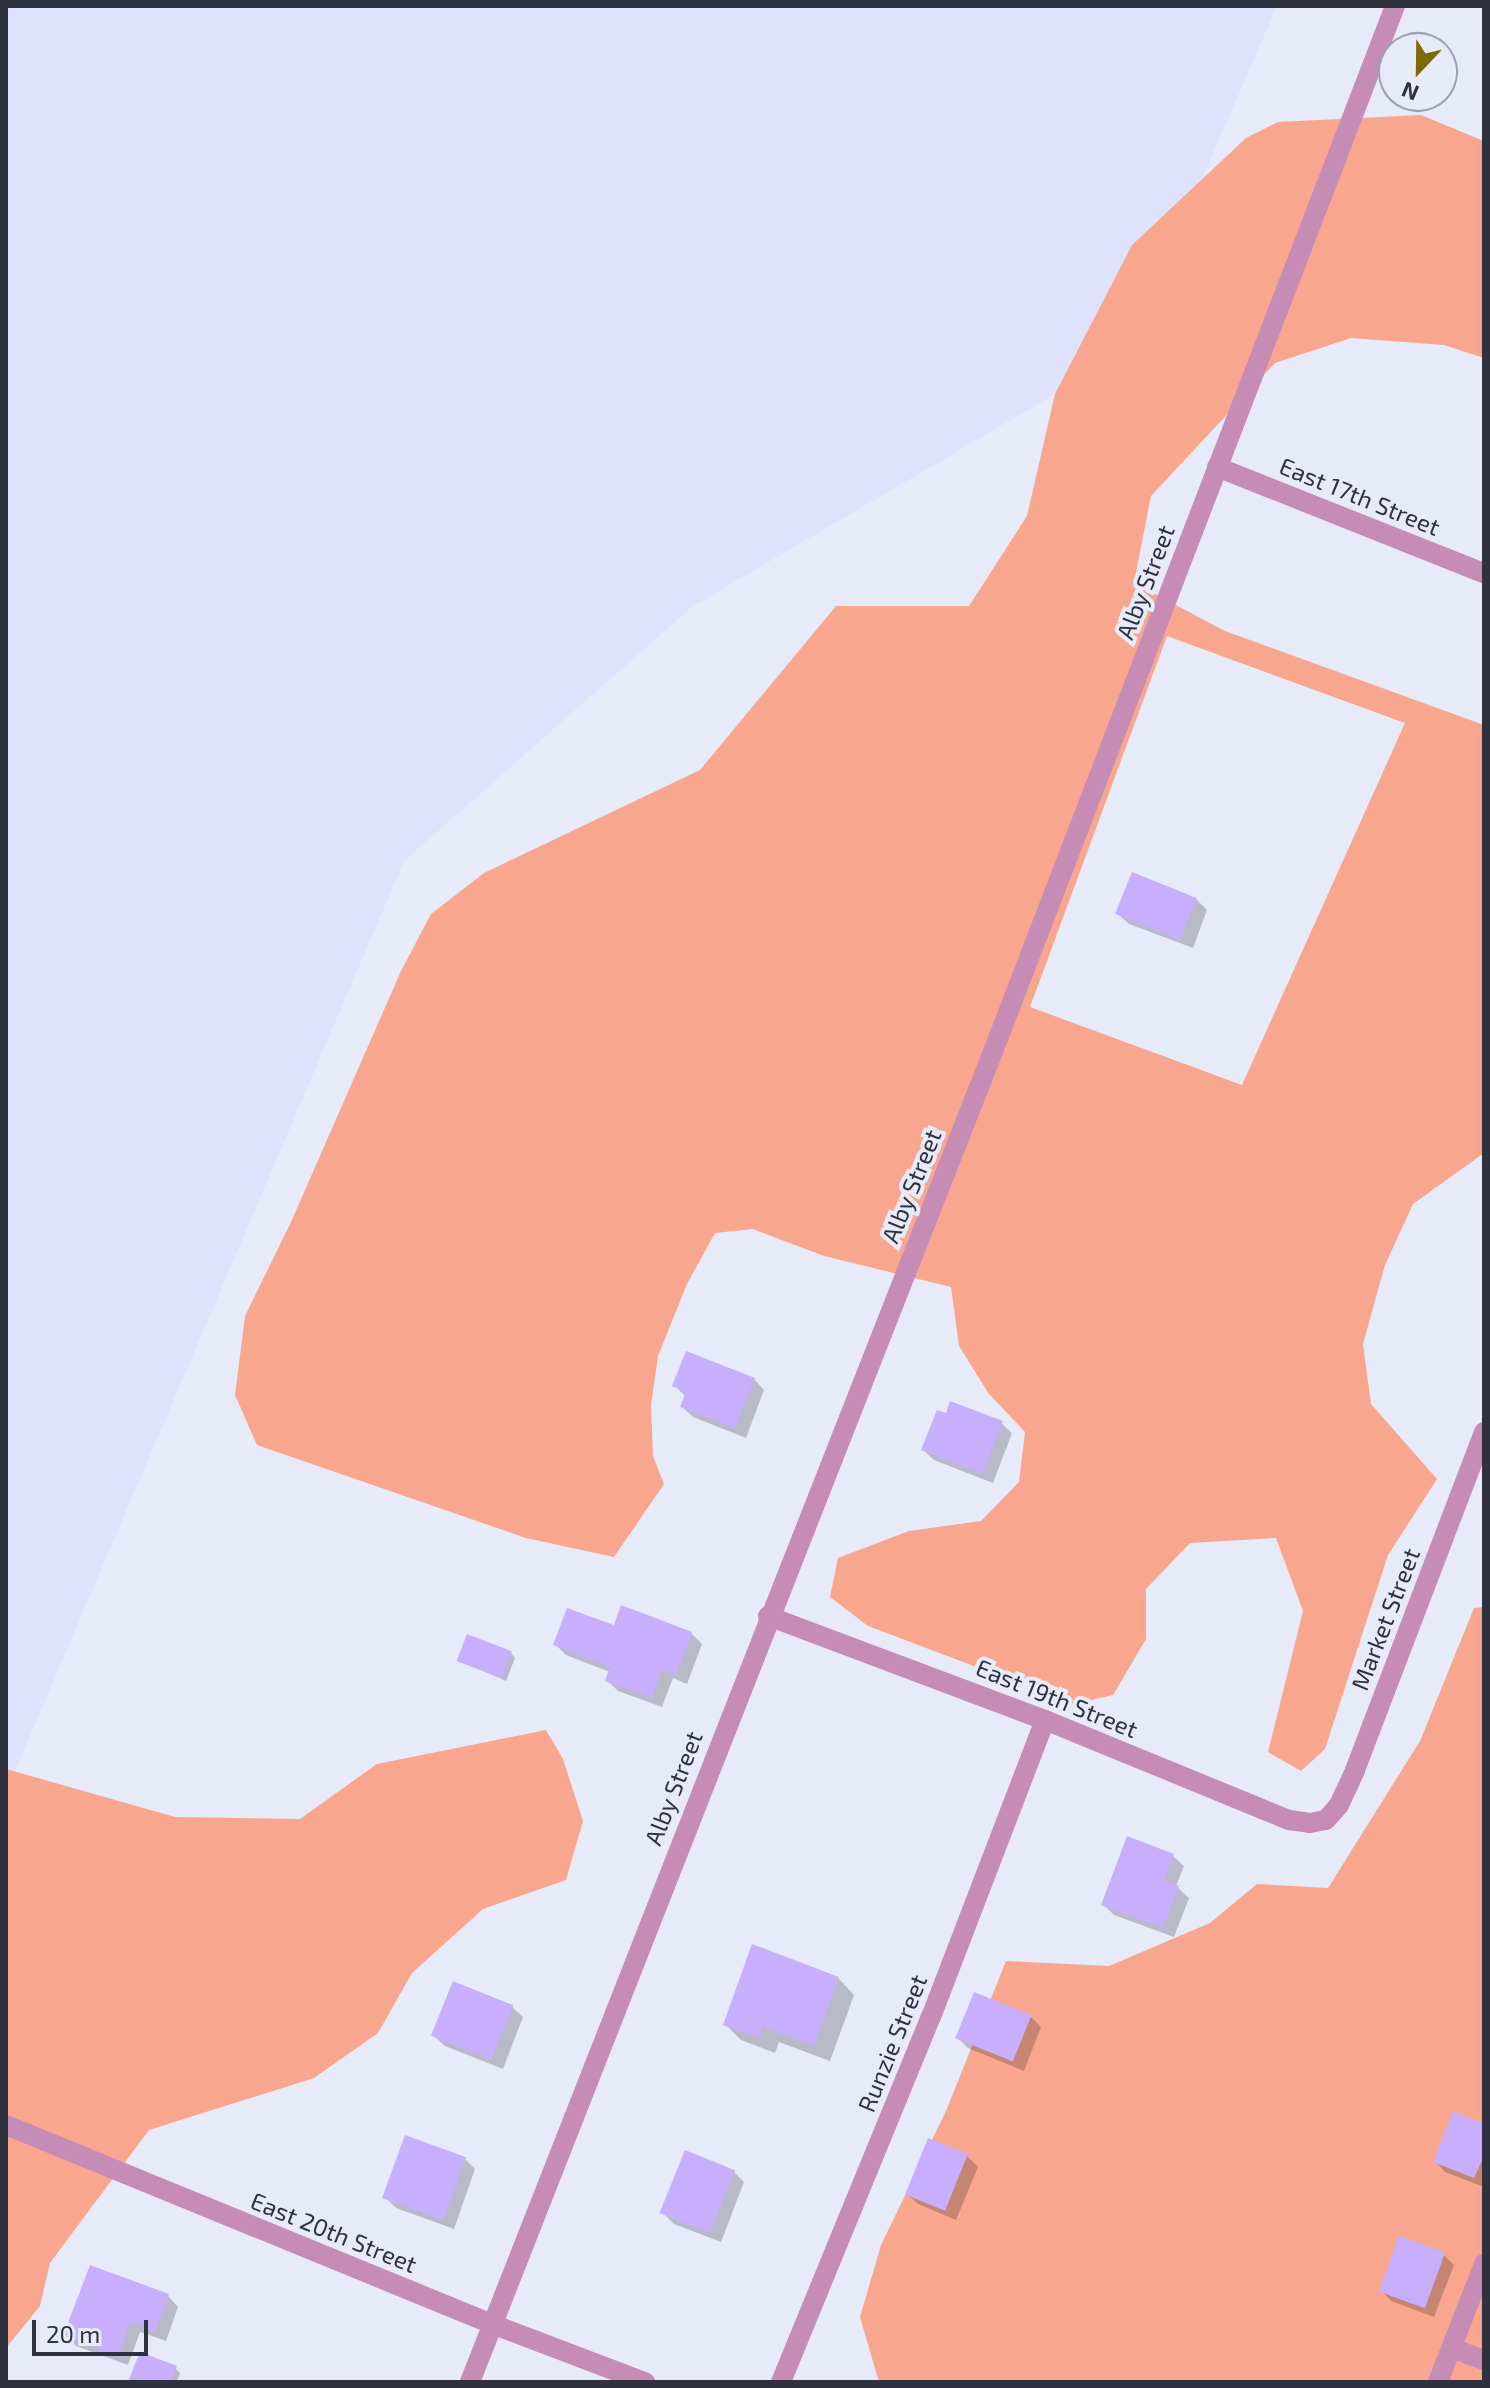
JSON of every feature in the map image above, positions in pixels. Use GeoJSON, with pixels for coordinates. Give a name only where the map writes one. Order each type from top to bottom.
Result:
{"type":"FeatureCollection","features":[{"type":"Feature","properties":{"kind":"street","name":"Alby Street"},"geometry":{"type":"LineString","coordinates":[[470,2382],[768,1616],[999,1036],[1395,6]]}},
{"type":"Feature","properties":{"kind":"street","name":"East 17th Street"},"geometry":{"type":"LineString","coordinates":[[1217,467],[1484,573]]}},
{"type":"Feature","properties":{"kind":"street","name":"Market Street"},"geometry":{"type":"LineString","coordinates":[[1326,1820],[1339,1805],[1355,1770],[1484,1432]]}},
{"type":"Feature","properties":{"kind":"street","name":"East 19th Street"},"geometry":{"type":"LineString","coordinates":[[768,1616],[1045,1720],[1289,1820],[1310,1823],[1326,1820]]}},
{"type":"Feature","properties":{"kind":"street","name":"Runzie Street"},"geometry":{"type":"LineString","coordinates":[[781,2382],[931,2017],[1045,1720]]}},
{"type":"Feature","properties":{"kind":"street","name":"East 20th Street"},"geometry":{"type":"LineString","coordinates":[[6,2125],[492,2324],[645,2382]]}},
{"type":"Feature","properties":{"kind":"street"},"geometry":{"type":"LineString","coordinates":[[1438,2382],[1484,2264]]}},
{"type":"Feature","properties":{"kind":"street"},"geometry":{"type":"LineString","coordinates":[[1452,2348],[1484,2360]]}},
{"type":"Feature","properties":{"kind":"shaded area"},"geometry":{"type":"Polygon","coordinates":[[[6,6],[1277,6],[1127,352],[693,606],[404,861],[6,1792],[6,6]]]}},
{"type":"Feature","properties":{"kind":"shaded area"},"geometry":{"type":"Polygon","coordinates":[[[1421,115],[1484,141],[1484,358],[1444,345],[1351,338],[1275,363],[1151,496],[1134,583],[1225,631],[1484,725],[1484,1153],[1413,1204],[1385,1265],[1363,1344],[1371,1404],[1437,1479],[1388,1555],[1325,1749],[1301,1771],[1268,1752],[1303,1611],[1276,1538],[1190,1543],[1146,1589],[1146,1639],[1113,1695],[1074,1704],[868,1626],[830,1597],[838,1558],[909,1531],[981,1521],[1019,1482],[1025,1432],[989,1394],[959,1346],[951,1287],[824,1256],[753,1229],[715,1233],[687,1284],[658,1356],[651,1405],[653,1456],[664,1484],[614,1557],[526,1538],[257,1445],[235,1395],[245,1316],[291,1222],[401,971],[431,914],[484,873],[700,770],[836,606],[969,606],[1027,516],[1055,394],[1132,245],[1246,138],[1278,122],[1421,115]],[[1167,636],[1030,1007],[1242,1085],[1405,723],[1167,636]]]}},
{"type":"Feature","properties":{"kind":"shaded area"},"geometry":{"type":"Polygon","coordinates":[[[1484,1607],[1484,2382],[879,2382],[860,2317],[881,2245],[946,2111],[1006,1961],[1109,1966],[1210,1923],[1257,1884],[1328,1888],[1420,1741],[1474,1608],[1484,1607]]]}},
{"type":"Feature","properties":{"kind":"shaded area"},"geometry":{"type":"Polygon","coordinates":[[[546,1730],[563,1759],[583,1821],[566,1880],[483,1909],[412,1973],[378,2033],[314,2078],[149,2130],[50,2263],[40,2306],[6,2348],[6,1769],[175,1817],[300,1819],[377,1764],[546,1730]]]}},
{"type":"Feature","properties":{"kind":"building"},"geometry":{"type":"Polygon","coordinates":[[[1132,872],[1197,898],[1180,940],[1115,914],[1132,872]]]}},
{"type":"Feature","properties":{"kind":"building"},"geometry":{"type":"Polygon","coordinates":[[[686,1351],[755,1378],[735,1428],[680,1407],[686,1392],[672,1386],[686,1351]]]}},
{"type":"Feature","properties":{"kind":"building"},"geometry":{"type":"Polygon","coordinates":[[[950,1401],[1003,1421],[982,1474],[921,1450],[937,1410],[946,1413],[950,1401]]]}},
{"type":"Feature","properties":{"kind":"building"},"geometry":{"type":"Polygon","coordinates":[[[621,1605],[692,1632],[676,1675],[662,1669],[652,1698],[605,1681],[610,1667],[553,1645],[567,1608],[614,1625],[621,1605]]]}},
{"type":"Feature","properties":{"kind":"building"},"geometry":{"type":"Polygon","coordinates":[[[467,1634],[512,1651],[501,1678],[457,1661],[467,1634]]]}},
{"type":"Feature","properties":{"kind":"building"},"geometry":{"type":"Polygon","coordinates":[[[1127,1836],[1174,1854],[1164,1880],[1179,1886],[1163,1928],[1101,1905],[1127,1836]]]}},
{"type":"Feature","properties":{"kind":"building"},"geometry":{"type":"Polygon","coordinates":[[[752,1944],[839,1977],[814,2046],[763,2027],[759,2038],[723,2025],[752,1944]]]}},
{"type":"Feature","properties":{"kind":"building"},"geometry":{"type":"Polygon","coordinates":[[[453,1981],[513,2005],[491,2060],[431,2036],[453,1981]]]}},
{"type":"Feature","properties":{"kind":"building"},"geometry":{"type":"Polygon","coordinates":[[[974,1992],[1031,2015],[1013,2062],[955,2038],[974,1992]]]}},
{"type":"Feature","properties":{"kind":"building"},"geometry":{"type":"Polygon","coordinates":[[[1453,2111],[1484,2124],[1484,2156],[1474,2178],[1433,2162],[1453,2111]]]}},
{"type":"Feature","properties":{"kind":"building"},"geometry":{"type":"Polygon","coordinates":[[[405,2135],[466,2157],[443,2220],[382,2198],[405,2135]]]}},
{"type":"Feature","properties":{"kind":"building"},"geometry":{"type":"Polygon","coordinates":[[[928,2138],[968,2154],[945,2211],[905,2195],[928,2138]]]}},
{"type":"Feature","properties":{"kind":"building"},"geometry":{"type":"Polygon","coordinates":[[[685,2150],[735,2170],[710,2233],[660,2213],[685,2150]]]}},
{"type":"Feature","properties":{"kind":"building"},"geometry":{"type":"Polygon","coordinates":[[[1399,2236],[1445,2253],[1425,2308],[1379,2291],[1399,2236]]]}},
{"type":"Feature","properties":{"kind":"building"},"geometry":{"type":"Polygon","coordinates":[[[90,2265],[169,2294],[155,2332],[130,2322],[118,2356],[63,2336],[90,2265]]]}},
{"type":"Feature","properties":{"kind":"building"},"geometry":{"type":"Polygon","coordinates":[[[140,2352],[177,2366],[171,2382],[128,2382],[140,2352]]]}}]}
